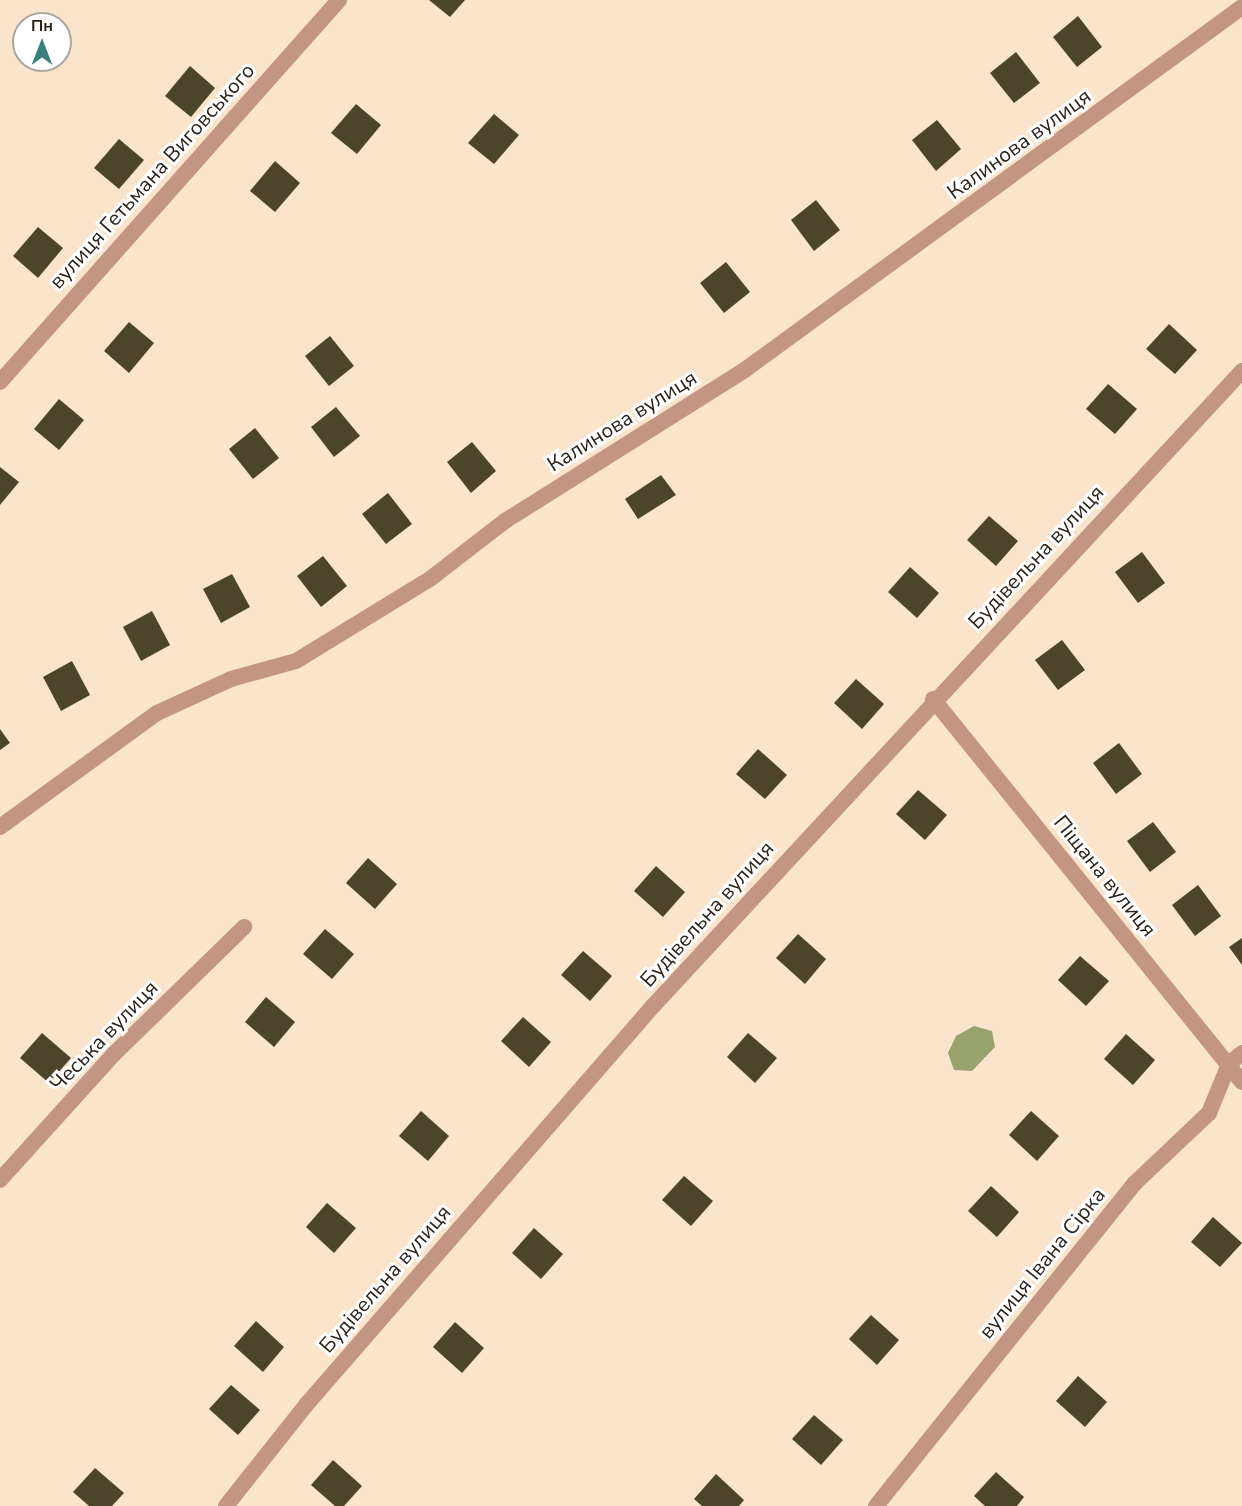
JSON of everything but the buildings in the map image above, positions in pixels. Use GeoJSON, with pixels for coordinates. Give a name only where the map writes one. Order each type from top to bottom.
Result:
{"type":"FeatureCollection","features":[{"type":"Feature","properties":{"kind":"street","name":"вулиця Гетьмана Виговського"},"geometry":{"type":"LineString","coordinates":[[0,382],[339,0]]}},
{"type":"Feature","properties":{"kind":"street","name":"Калинова вулиця"},"geometry":{"type":"LineString","coordinates":[[0,827],[158,713],[231,679],[296,661],[430,579],[505,521],[746,369],[1242,8]]}},
{"type":"Feature","properties":{"kind":"street","name":"Будівельна вулиця"},"geometry":{"type":"LineString","coordinates":[[226,1506],[306,1405],[653,1006],[933,699],[1242,371]]}},
{"type":"Feature","properties":{"kind":"street","name":"Піщана вулиця"},"geometry":{"type":"LineString","coordinates":[[933,699],[1242,1082]]}},
{"type":"Feature","properties":{"kind":"street","name":"Чеська вулиця"},"geometry":{"type":"LineString","coordinates":[[0,1180],[114,1054],[243,927]]}},
{"type":"Feature","properties":{"kind":"street","name":"вулиця Івана Сірка"},"geometry":{"type":"LineString","coordinates":[[876,1506],[1135,1183],[1209,1113],[1229,1065],[1242,1053]]}},
{"type":"Feature","properties":{"kind":"shaded area"},"geometry":{"type":"Polygon","coordinates":[[[974,1026],[992,1031],[995,1047],[972,1071],[954,1070],[948,1053],[956,1036],[974,1026]]]}}]}
